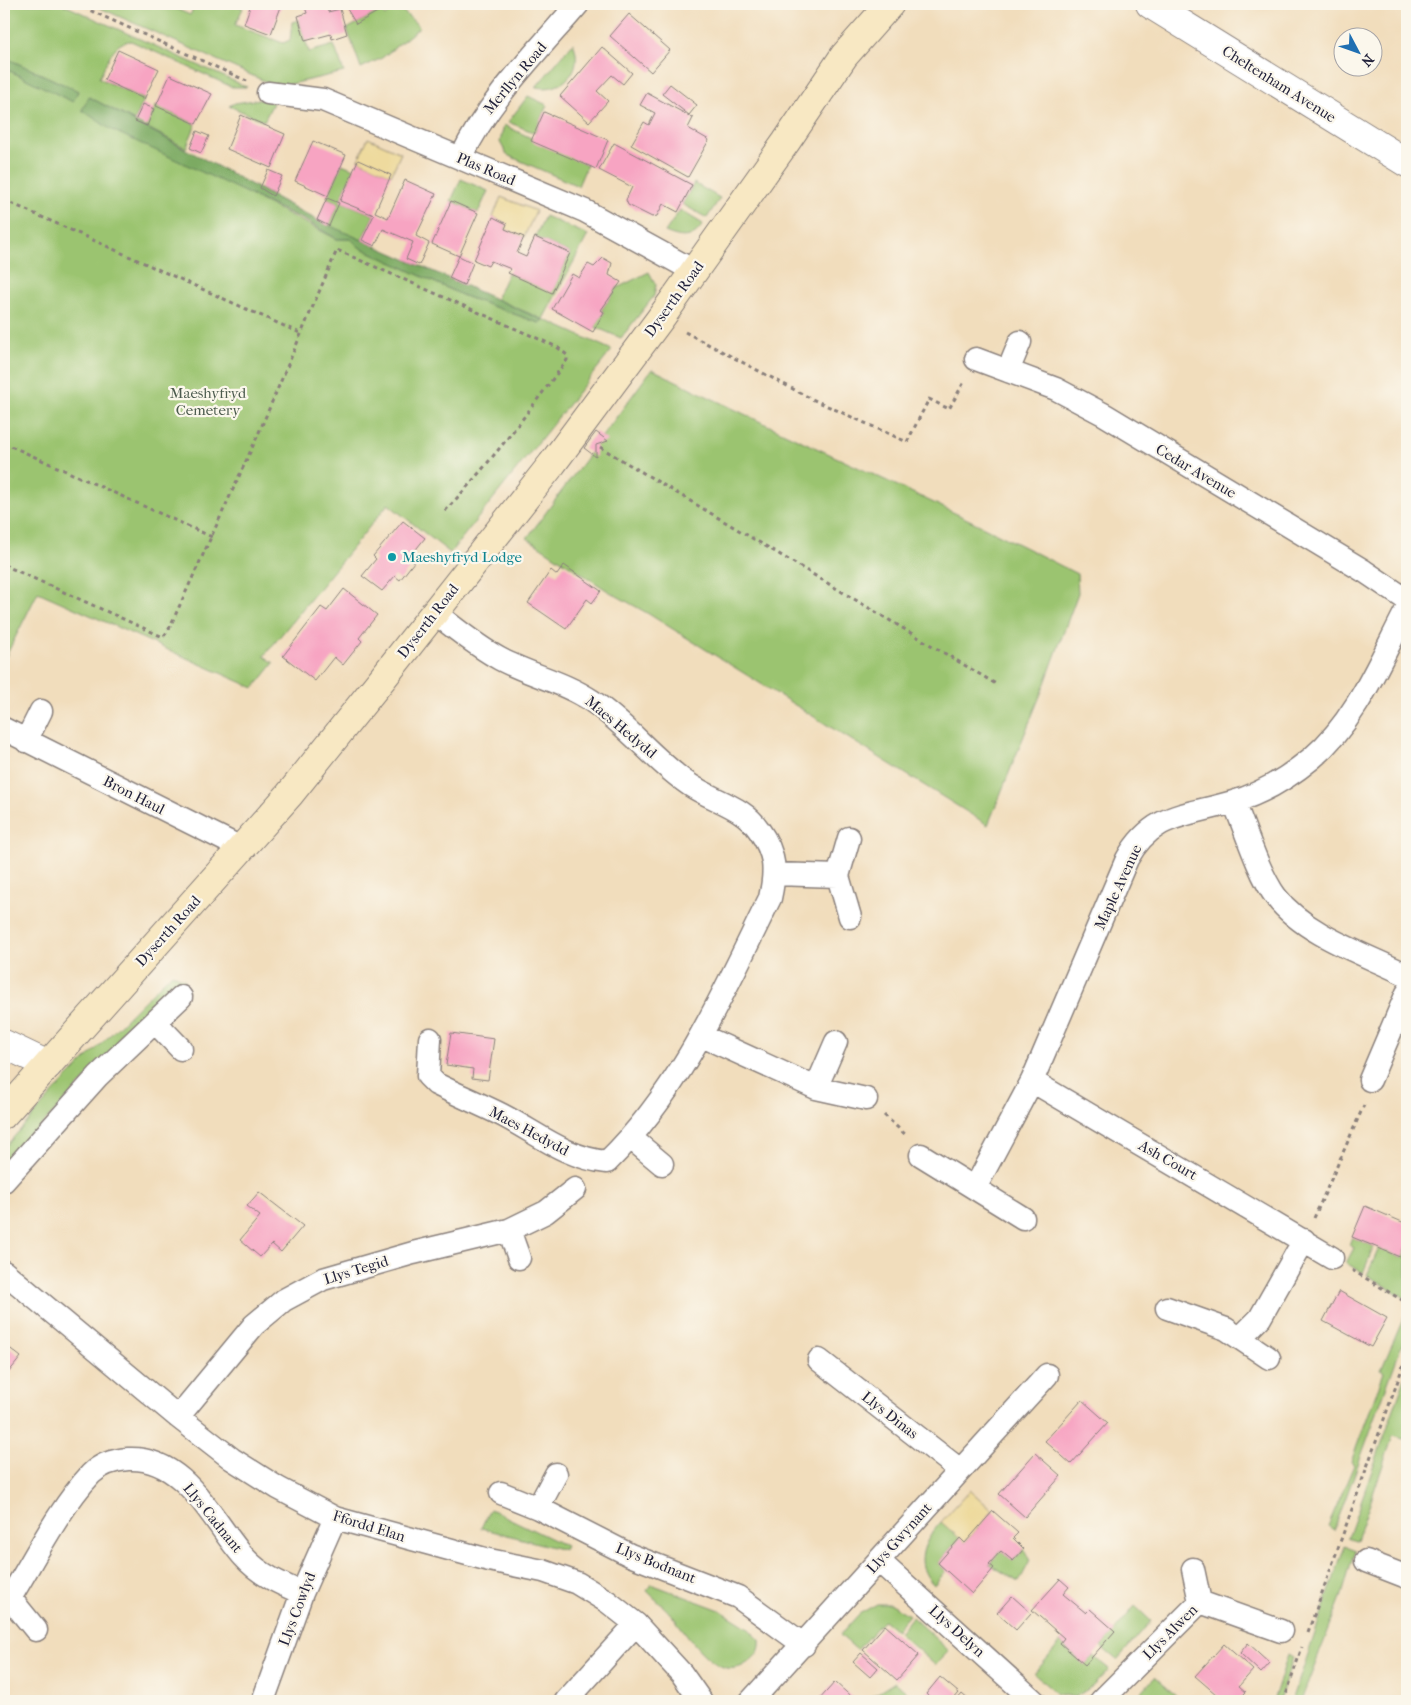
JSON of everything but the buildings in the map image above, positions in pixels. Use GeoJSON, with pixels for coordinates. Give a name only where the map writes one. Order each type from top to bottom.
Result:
{"type":"FeatureCollection","features":[{"type":"Feature","properties":{"kind":"main road","name":"Dyserth Road"},"geometry":{"type":"LineString","coordinates":[[4,1114],[288,794],[435,613],[552,464],[660,319],[786,142],[844,56],[890,4]]}},
{"type":"Feature","properties":{"kind":"street","name":"Merllyn Road"},"geometry":{"type":"LineString","coordinates":[[461,158],[473,133],[492,105],[578,4]]}},
{"type":"Feature","properties":{"kind":"street","name":"Cheltenham Avenue"},"geometry":{"type":"LineString","coordinates":[[1150,4],[1407,164]]}},
{"type":"Feature","properties":{"kind":"street","name":"Plas Road"},"geometry":{"type":"LineString","coordinates":[[268,93],[323,100],[585,211],[694,271]]}},
{"type":"Feature","properties":{"kind":"street"},"geometry":{"type":"LineString","coordinates":[[1008,371],[1020,342]]}},
{"type":"Feature","properties":{"kind":"street","name":"Cedar Avenue"},"geometry":{"type":"LineString","coordinates":[[976,359],[1056,389],[1104,415],[1364,571],[1407,600]]}},
{"type":"Feature","properties":{"kind":"street","name":"Maple Avenue"},"geometry":{"type":"LineString","coordinates":[[975,1188],[1032,1082],[1137,841],[1149,830],[1180,815],[1234,802],[1275,784],[1311,759],[1328,744],[1354,711],[1407,609]]}},
{"type":"Feature","properties":{"kind":"street","name":"Maes Hedydd"},"geometry":{"type":"LineString","coordinates":[[430,1039],[428,1076],[436,1084],[503,1116],[566,1153],[590,1160],[607,1162],[631,1138],[664,1096],[702,1036],[770,898],[776,874],[771,850],[759,829],[742,811],[690,785],[595,703],[576,691],[501,660],[481,648],[435,613]]}},
{"type":"Feature","properties":{"kind":"street"},"geometry":{"type":"LineString","coordinates":[[26,741],[41,712]]}},
{"type":"Feature","properties":{"kind":"street","name":"Bron Haul"},"geometry":{"type":"LineString","coordinates":[[4,729],[241,848]]}},
{"type":"Feature","properties":{"kind":"street"},"geometry":{"type":"LineString","coordinates":[[1234,802],[1260,866],[1275,895],[1286,909],[1321,934],[1407,975]]}},
{"type":"Feature","properties":{"kind":"street"},"geometry":{"type":"LineString","coordinates":[[849,838],[838,876],[850,917]]}},
{"type":"Feature","properties":{"kind":"street"},"geometry":{"type":"LineString","coordinates":[[776,874],[838,876]]}},
{"type":"Feature","properties":{"kind":"street"},"geometry":{"type":"LineString","coordinates":[[1370,1080],[1407,993]]}},
{"type":"Feature","properties":{"kind":"street"},"geometry":{"type":"LineString","coordinates":[[4,1181],[98,1076],[181,997]]}},
{"type":"Feature","properties":{"kind":"street"},"geometry":{"type":"LineString","coordinates":[[155,1022],[180,1049]]}},
{"type":"Feature","properties":{"kind":"street"},"geometry":{"type":"LineString","coordinates":[[702,1036],[816,1088],[866,1099]]}},
{"type":"Feature","properties":{"kind":"street"},"geometry":{"type":"LineString","coordinates":[[816,1088],[836,1042]]}},
{"type":"Feature","properties":{"kind":"street"},"geometry":{"type":"LineString","coordinates":[[4,1044],[48,1065]]}},
{"type":"Feature","properties":{"kind":"street","name":"Ash Court"},"geometry":{"type":"LineString","coordinates":[[1032,1082],[1332,1258]]}},
{"type":"Feature","properties":{"kind":"street"},"geometry":{"type":"LineString","coordinates":[[631,1138],[662,1164]]}},
{"type":"Feature","properties":{"kind":"street"},"geometry":{"type":"LineString","coordinates":[[921,1155],[1023,1218]]}},
{"type":"Feature","properties":{"kind":"street","name":"Llys Tegid"},"geometry":{"type":"LineString","coordinates":[[178,1417],[254,1325],[292,1296],[322,1279],[413,1253],[510,1230],[546,1212],[575,1189]]}},
{"type":"Feature","properties":{"kind":"street"},"geometry":{"type":"LineString","coordinates":[[510,1230],[519,1258]]}},
{"type":"Feature","properties":{"kind":"street"},"geometry":{"type":"LineString","coordinates":[[1241,1337],[1260,1318],[1304,1240]]}},
{"type":"Feature","properties":{"kind":"street","name":"Ffordd Elan"},"geometry":{"type":"LineString","coordinates":[[4,1272],[178,1417],[232,1459],[278,1488],[335,1518],[490,1560],[543,1571],[577,1583],[608,1602],[636,1624],[682,1674],[701,1701]]}},
{"type":"Feature","properties":{"kind":"street"},"geometry":{"type":"LineString","coordinates":[[1167,1308],[1209,1322],[1241,1337],[1269,1358]]}},
{"type":"Feature","properties":{"kind":"street","name":"Llys Dinas"},"geometry":{"type":"LineString","coordinates":[[819,1360],[960,1470]]}},
{"type":"Feature","properties":{"kind":"street","name":"Llys Gwynant"},"geometry":{"type":"LineString","coordinates":[[750,1701],[804,1645],[1047,1374]]}},
{"type":"Feature","properties":{"kind":"street","name":"Llys Cadnant"},"geometry":{"type":"LineString","coordinates":[[36,1630],[7,1598],[75,1494],[92,1473],[113,1460],[137,1459],[158,1463],[179,1477],[245,1558],[260,1572],[302,1593]]}},
{"type":"Feature","properties":{"kind":"street"},"geometry":{"type":"LineString","coordinates":[[538,1508],[556,1474]]}},
{"type":"Feature","properties":{"kind":"street","name":"Llys Bodnant"},"geometry":{"type":"LineString","coordinates":[[501,1493],[538,1508],[630,1555],[738,1597],[804,1645]]}},
{"type":"Feature","properties":{"kind":"street","name":"Llys Cowlyd"},"geometry":{"type":"LineString","coordinates":[[263,1701],[302,1593],[335,1518]]}},
{"type":"Feature","properties":{"kind":"street","name":"Llys Delyn"},"geometry":{"type":"LineString","coordinates":[[879,1561],[1034,1701]]}},
{"type":"Feature","properties":{"kind":"street"},"geometry":{"type":"LineString","coordinates":[[1366,1561],[1407,1577]]}},
{"type":"Feature","properties":{"kind":"street"},"geometry":{"type":"LineString","coordinates":[[1193,1569],[1200,1602]]}},
{"type":"Feature","properties":{"kind":"street","name":"Llys Alwen"},"geometry":{"type":"LineString","coordinates":[[1101,1701],[1200,1602],[1281,1631]]}},
{"type":"Feature","properties":{"kind":"street"},"geometry":{"type":"LineString","coordinates":[[566,1701],[636,1624]]}},
{"type":"Feature","properties":{"kind":"path"},"geometry":{"type":"LineString","coordinates":[[76,4],[268,93]]}},
{"type":"Feature","properties":{"kind":"path"},"geometry":{"type":"LineString","coordinates":[[4,200],[302,334]]}},
{"type":"Feature","properties":{"kind":"path"},"geometry":{"type":"LineString","coordinates":[[4,565],[164,637],[212,536],[302,334],[337,250],[557,347],[567,355],[567,360],[475,480],[444,512]]}},
{"type":"Feature","properties":{"kind":"path"},"geometry":{"type":"LineString","coordinates":[[660,319],[812,399],[907,442],[929,400],[949,409],[976,359]]}},
{"type":"Feature","properties":{"kind":"path"},"geometry":{"type":"LineString","coordinates":[[4,443],[212,536]]}},
{"type":"Feature","properties":{"kind":"path"},"geometry":{"type":"LineString","coordinates":[[596,446],[996,684]]}},
{"type":"Feature","properties":{"kind":"path"},"geometry":{"type":"LineString","coordinates":[[1304,1240],[1366,1100],[1370,1080]]}},
{"type":"Feature","properties":{"kind":"path"},"geometry":{"type":"LineString","coordinates":[[866,1099],[920,1146],[916,1152],[921,1155]]}},
{"type":"Feature","properties":{"kind":"path"},"geometry":{"type":"LineString","coordinates":[[1332,1258],[1407,1303]]}},
{"type":"Feature","properties":{"kind":"path"},"geometry":{"type":"LineString","coordinates":[[1284,1701],[1407,1356]]}},
{"type":"Feature","properties":{"kind":"green space","name":"Maeshyfryd Cemetery"},"geometry":{"type":"Polygon","coordinates":[[[4,4],[62,4],[247,87],[232,87],[131,41],[124,42],[115,49],[99,78],[144,99],[135,121],[89,97],[83,110],[337,239],[351,239],[359,247],[464,296],[539,323],[542,319],[496,299],[508,273],[552,292],[570,253],[535,237],[545,216],[588,235],[543,319],[612,350],[450,553],[388,504],[264,656],[274,663],[254,688],[38,592],[4,660],[4,68],[73,101],[78,91],[4,57],[4,4]]]}},
{"type":"Feature","properties":{"kind":"green space"},"geometry":{"type":"Polygon","coordinates":[[[91,4],[173,4],[172,7],[190,15],[196,4],[233,4],[243,8],[235,25],[283,43],[290,40],[292,22],[299,20],[309,52],[334,45],[344,72],[287,85],[271,84],[91,4]]]}},
{"type":"Feature","properties":{"kind":"green space"},"geometry":{"type":"Polygon","coordinates":[[[396,5],[420,27],[382,58],[361,68],[347,29],[381,10],[385,16],[396,5]]]}},
{"type":"Feature","properties":{"kind":"green space"},"geometry":{"type":"Polygon","coordinates":[[[573,43],[576,62],[574,70],[569,77],[563,83],[555,86],[546,88],[536,87],[573,43]]]}},
{"type":"Feature","properties":{"kind":"green space"},"geometry":{"type":"Polygon","coordinates":[[[4,57],[78,91],[73,102],[4,68],[4,57]]]}},
{"type":"Feature","properties":{"kind":"green space"},"geometry":{"type":"Polygon","coordinates":[[[528,96],[547,105],[535,133],[508,122],[528,96]]]}},
{"type":"Feature","properties":{"kind":"green space"},"geometry":{"type":"Polygon","coordinates":[[[89,97],[317,220],[543,320],[539,323],[464,296],[359,247],[351,239],[337,239],[304,220],[110,129],[82,110],[89,97]]]}},
{"type":"Feature","properties":{"kind":"green space"},"geometry":{"type":"Polygon","coordinates":[[[260,99],[273,103],[264,121],[229,106],[235,103],[260,99]]]}},
{"type":"Feature","properties":{"kind":"green space"},"geometry":{"type":"Polygon","coordinates":[[[156,106],[196,124],[186,148],[146,127],[156,106]]]}},
{"type":"Feature","properties":{"kind":"green space"},"geometry":{"type":"Polygon","coordinates":[[[504,125],[587,165],[578,186],[507,155],[500,142],[504,125]]]}},
{"type":"Feature","properties":{"kind":"green space"},"geometry":{"type":"Polygon","coordinates":[[[342,164],[354,169],[340,201],[374,215],[362,240],[329,226],[339,203],[327,198],[342,164]]]}},
{"type":"Feature","properties":{"kind":"green space"},"geometry":{"type":"Polygon","coordinates":[[[461,179],[488,191],[478,213],[451,201],[461,179]]]}},
{"type":"Feature","properties":{"kind":"green space"},"geometry":{"type":"Polygon","coordinates":[[[694,183],[720,198],[707,218],[682,204],[694,183]]]}},
{"type":"Feature","properties":{"kind":"green space"},"geometry":{"type":"Polygon","coordinates":[[[680,210],[703,224],[695,233],[687,237],[665,232],[680,210]]]}},
{"type":"Feature","properties":{"kind":"green space"},"geometry":{"type":"Polygon","coordinates":[[[649,272],[656,285],[654,296],[621,338],[595,327],[604,312],[601,310],[617,288],[649,272]]]}},
{"type":"Feature","properties":{"kind":"green space"},"geometry":{"type":"Polygon","coordinates":[[[652,369],[972,521],[1077,574],[1078,593],[1044,686],[988,825],[647,613],[608,591],[527,538],[652,369]]]}},
{"type":"Feature","properties":{"kind":"green space"},"geometry":{"type":"Polygon","coordinates":[[[172,973],[185,980],[118,1045],[4,1165],[4,1148],[64,1081],[172,973]]]}},
{"type":"Feature","properties":{"kind":"green space"},"geometry":{"type":"Polygon","coordinates":[[[1352,1237],[1374,1246],[1363,1273],[1346,1263],[1354,1248],[1349,1245],[1352,1237]]]}},
{"type":"Feature","properties":{"kind":"green space"},"geometry":{"type":"Polygon","coordinates":[[[1407,1246],[1407,1299],[1367,1275],[1379,1248],[1402,1258],[1407,1246]]]}},
{"type":"Feature","properties":{"kind":"green space"},"geometry":{"type":"Polygon","coordinates":[[[1407,1310],[1407,1331],[1334,1530],[1328,1526],[1354,1465],[1351,1462],[1384,1372],[1381,1370],[1407,1310]]]}},
{"type":"Feature","properties":{"kind":"green space"},"geometry":{"type":"Polygon","coordinates":[[[1407,1372],[1407,1440],[1393,1436],[1357,1540],[1348,1538],[1407,1372]]]}},
{"type":"Feature","properties":{"kind":"green space"},"geometry":{"type":"Polygon","coordinates":[[[490,1509],[566,1546],[564,1550],[481,1528],[490,1509]]]}},
{"type":"Feature","properties":{"kind":"green space"},"geometry":{"type":"Polygon","coordinates":[[[941,1522],[960,1538],[938,1563],[946,1571],[934,1585],[923,1569],[922,1560],[926,1544],[941,1522]]]}},
{"type":"Feature","properties":{"kind":"green space"},"geometry":{"type":"Polygon","coordinates":[[[1345,1545],[1355,1550],[1342,1595],[1301,1701],[1292,1701],[1345,1545]]]}},
{"type":"Feature","properties":{"kind":"green space"},"geometry":{"type":"Polygon","coordinates":[[[1024,1549],[1030,1561],[1019,1582],[989,1564],[1001,1551],[1013,1561],[1024,1549]]]}},
{"type":"Feature","properties":{"kind":"green space"},"geometry":{"type":"Polygon","coordinates":[[[651,1584],[720,1610],[747,1627],[760,1640],[757,1653],[751,1660],[739,1667],[728,1668],[717,1665],[698,1648],[671,1614],[647,1591],[651,1584]]]}},
{"type":"Feature","properties":{"kind":"green space"},"geometry":{"type":"Polygon","coordinates":[[[877,1604],[891,1604],[909,1615],[896,1630],[884,1620],[857,1650],[840,1635],[859,1614],[877,1604]]]}},
{"type":"Feature","properties":{"kind":"green space"},"geometry":{"type":"Polygon","coordinates":[[[1135,1606],[1151,1621],[1117,1660],[1101,1647],[1135,1606]]]}},
{"type":"Feature","properties":{"kind":"green space"},"geometry":{"type":"Polygon","coordinates":[[[912,1617],[949,1651],[935,1665],[899,1633],[912,1617]]]}},
{"type":"Feature","properties":{"kind":"green space"},"geometry":{"type":"Polygon","coordinates":[[[1060,1643],[1085,1665],[1093,1656],[1109,1669],[1093,1686],[1075,1697],[1057,1694],[1034,1674],[1060,1643]]]}},
{"type":"Feature","properties":{"kind":"green space"},"geometry":{"type":"Polygon","coordinates":[[[1288,1655],[1293,1658],[1279,1701],[1273,1701],[1288,1655]]]}},
{"type":"Feature","properties":{"kind":"green space"},"geometry":{"type":"Polygon","coordinates":[[[1155,1677],[1181,1700],[1133,1701],[1155,1677]]]}},
{"type":"Feature","properties":{"kind":"green space"},"geometry":{"type":"Polygon","coordinates":[[[895,1682],[917,1701],[865,1701],[895,1682]]]}},
{"type":"Feature","properties":{"kind":"sand"},"geometry":{"type":"Polygon","coordinates":[[[368,138],[401,153],[391,175],[358,160],[368,138]]]}},
{"type":"Feature","properties":{"kind":"sand"},"geometry":{"type":"Polygon","coordinates":[[[501,197],[536,211],[524,237],[505,229],[507,224],[493,217],[501,197]]]}},
{"type":"Feature","properties":{"kind":"sand"},"geometry":{"type":"Polygon","coordinates":[[[970,1490],[993,1511],[965,1543],[941,1522],[970,1490]]]}},
{"type":"Feature","properties":{"kind":"place","name":"Maeshyfryd Lodge"},"geometry":{"type":"Point","coordinates":[392,557]}}]}
